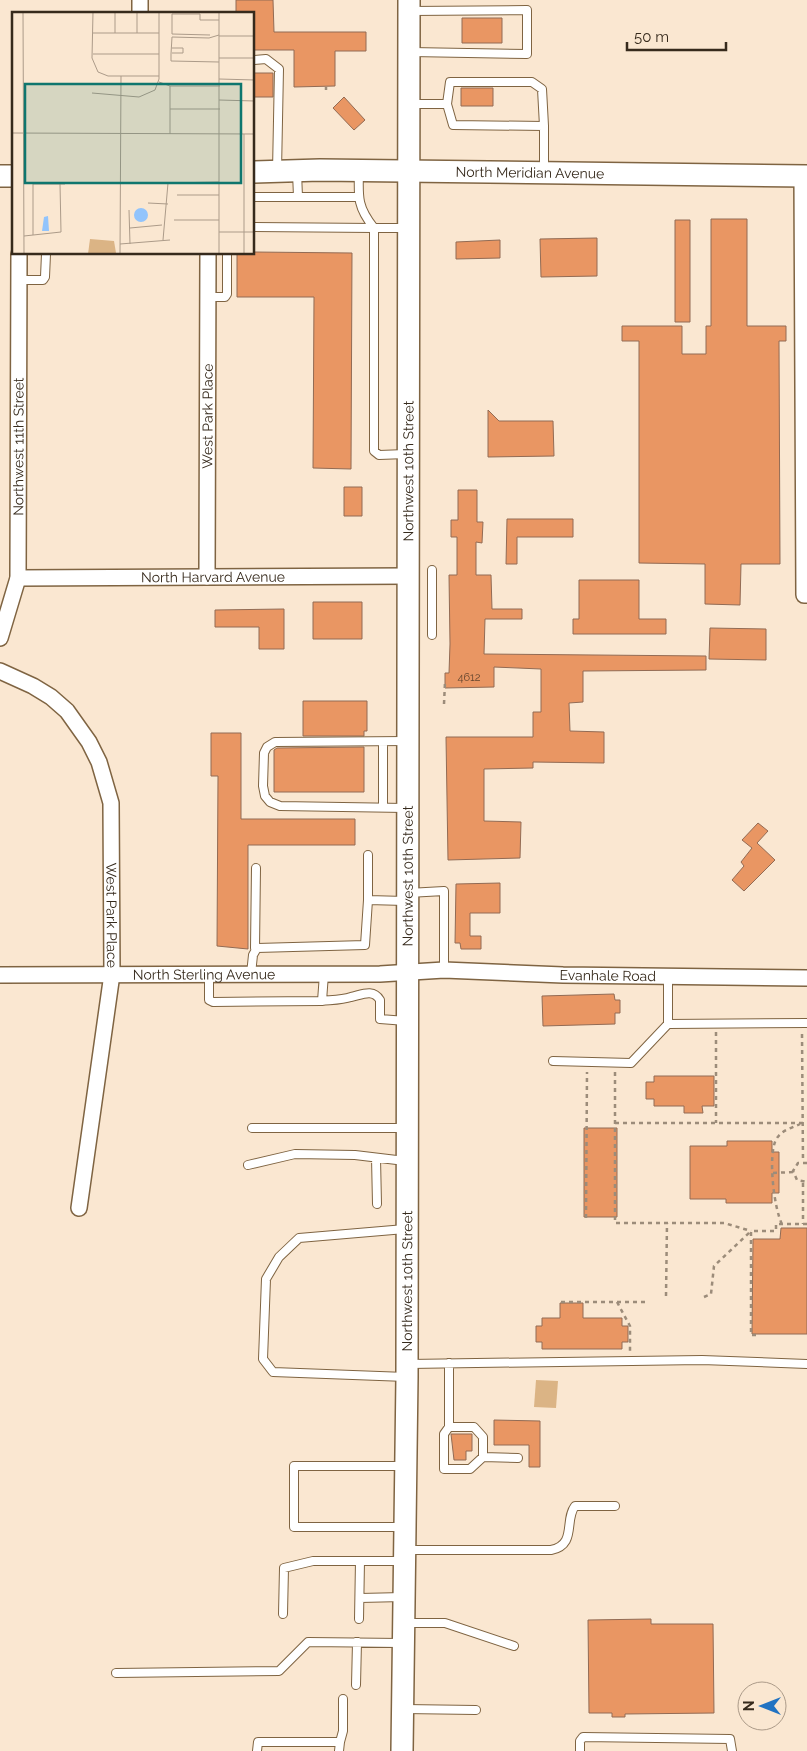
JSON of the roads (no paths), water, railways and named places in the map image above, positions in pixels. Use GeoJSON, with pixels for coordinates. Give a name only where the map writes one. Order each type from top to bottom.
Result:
{"type":"FeatureCollection","features":[{"type":"Feature","properties":{"kind":"main road","name":"Northwest 10th Street"},"geometry":{"type":"LineString","coordinates":[[402,1751],[407,1370],[409,6]]}},
{"type":"Feature","properties":{"kind":"main road","name":"North Meridian Avenue"},"geometry":{"type":"LineString","coordinates":[[255,172],[359,171],[804,176]]}},
{"type":"Feature","properties":{"kind":"street"},"geometry":{"type":"LineString","coordinates":[[804,176],[805,595]]}},
{"type":"Feature","properties":{"kind":"street","name":"Northwest 11th Street"},"geometry":{"type":"LineString","coordinates":[[0,638],[18,578],[19,255]]}},
{"type":"Feature","properties":{"kind":"street","name":"West Park Place"},"geometry":{"type":"LineString","coordinates":[[208,255],[208,577]]}},
{"type":"Feature","properties":{"kind":"street","name":"North Harvard Avenue"},"geometry":{"type":"LineString","coordinates":[[18,578],[408,576]]}},
{"type":"Feature","properties":{"kind":"street","name":"West Park Place"},"geometry":{"type":"LineString","coordinates":[[0,671],[33,686],[51,697],[67,711],[89,742],[99,762],[106,782],[111,810],[112,974],[79,1208]]}},
{"type":"Feature","properties":{"kind":"street","name":"Evanhale Road"},"geometry":{"type":"LineString","coordinates":[[407,972],[444,970],[668,977],[807,978]]}},
{"type":"Feature","properties":{"kind":"street","name":"North Sterling Avenue"},"geometry":{"type":"LineString","coordinates":[[0,975],[407,972]]}},
{"type":"Feature","properties":{"kind":"lane"},"geometry":{"type":"LineString","coordinates":[[409,6],[527,10],[527,54],[409,52]]}},
{"type":"Feature","properties":{"kind":"lane"},"geometry":{"type":"LineString","coordinates":[[255,60],[266,59],[279,69],[287,171],[298,197]]}},
{"type":"Feature","properties":{"kind":"lane"},"geometry":{"type":"LineString","coordinates":[[544,126],[454,125],[447,104],[450,82],[532,82],[542,89],[544,126],[544,173]]}},
{"type":"Feature","properties":{"kind":"lane"},"geometry":{"type":"LineString","coordinates":[[410,104],[447,104]]}},
{"type":"Feature","properties":{"kind":"lane"},"geometry":{"type":"LineString","coordinates":[[359,171],[358,197],[364,215],[374,228],[374,451],[379,455],[408,454]]}},
{"type":"Feature","properties":{"kind":"lane"},"geometry":{"type":"LineString","coordinates":[[255,197],[358,197]]}},
{"type":"Feature","properties":{"kind":"lane"},"geometry":{"type":"LineString","coordinates":[[255,227],[409,228]]}},
{"type":"Feature","properties":{"kind":"lane"},"geometry":{"type":"LineString","coordinates":[[19,280],[43,280],[46,277],[46,255]]}},
{"type":"Feature","properties":{"kind":"lane"},"geometry":{"type":"LineString","coordinates":[[208,297],[225,297],[227,294],[227,255]]}},
{"type":"Feature","properties":{"kind":"lane"},"geometry":{"type":"LineString","coordinates":[[432,570],[432,635]]}},
{"type":"Feature","properties":{"kind":"lane"},"geometry":{"type":"LineString","coordinates":[[407,741],[275,742],[267,746],[264,753],[263,786],[265,796],[270,802],[280,806],[407,808]]}},
{"type":"Feature","properties":{"kind":"lane"},"geometry":{"type":"LineString","coordinates":[[383,742],[383,807]]}},
{"type":"Feature","properties":{"kind":"lane"},"geometry":{"type":"LineString","coordinates":[[255,948],[366,945],[368,855]]}},
{"type":"Feature","properties":{"kind":"lane"},"geometry":{"type":"LineString","coordinates":[[251,974],[255,948],[256,868]]}},
{"type":"Feature","properties":{"kind":"lane"},"geometry":{"type":"LineString","coordinates":[[368,900],[407,897],[444,891],[444,970]]}},
{"type":"Feature","properties":{"kind":"lane"},"geometry":{"type":"LineString","coordinates":[[208,974],[210,1002],[322,1001],[350,998],[363,993],[373,994],[380,1000],[380,1019],[407,1021]]}},
{"type":"Feature","properties":{"kind":"lane"},"geometry":{"type":"LineString","coordinates":[[322,1001],[324,974]]}},
{"type":"Feature","properties":{"kind":"lane"},"geometry":{"type":"LineString","coordinates":[[553,1061],[631,1063],[668,1024],[668,977]]}},
{"type":"Feature","properties":{"kind":"lane"},"geometry":{"type":"LineString","coordinates":[[668,1024],[804,1023]]}},
{"type":"Feature","properties":{"kind":"lane"},"geometry":{"type":"LineString","coordinates":[[252,1128],[407,1128]]}},
{"type":"Feature","properties":{"kind":"lane"},"geometry":{"type":"LineString","coordinates":[[248,1165],[295,1154],[407,1161]]}},
{"type":"Feature","properties":{"kind":"lane"},"geometry":{"type":"LineString","coordinates":[[376,1158],[377,1204]]}},
{"type":"Feature","properties":{"kind":"lane"},"geometry":{"type":"LineString","coordinates":[[407,1229],[299,1238],[279,1257],[266,1279],[263,1359],[273,1372],[407,1370],[449,1363],[702,1360],[807,1364]]}},
{"type":"Feature","properties":{"kind":"lane"},"geometry":{"type":"LineString","coordinates":[[449,1363],[449,1428],[444,1434],[444,1469],[470,1469],[483,1458],[518,1458]]}},
{"type":"Feature","properties":{"kind":"lane"},"geometry":{"type":"LineString","coordinates":[[449,1428],[474,1428],[483,1437],[483,1458]]}},
{"type":"Feature","properties":{"kind":"lane"},"geometry":{"type":"LineString","coordinates":[[405,1527],[294,1527],[294,1466],[406,1466]]}},
{"type":"Feature","properties":{"kind":"lane"},"geometry":{"type":"LineString","coordinates":[[283,1614],[284,1568],[313,1561],[360,1561],[404,1555],[551,1550],[559,1548],[565,1541],[575,1506],[615,1506]]}},
{"type":"Feature","properties":{"kind":"lane"},"geometry":{"type":"LineString","coordinates":[[359,1619],[360,1561]]}},
{"type":"Feature","properties":{"kind":"lane"},"geometry":{"type":"LineString","coordinates":[[360,1598],[404,1598]]}},
{"type":"Feature","properties":{"kind":"lane"},"geometry":{"type":"LineString","coordinates":[[116,1673],[279,1671],[308,1642],[357,1642],[445,1623],[514,1646]]}},
{"type":"Feature","properties":{"kind":"lane"},"geometry":{"type":"LineString","coordinates":[[356,1685],[357,1642]]}},
{"type":"Feature","properties":{"kind":"lane"},"geometry":{"type":"LineString","coordinates":[[258,1751],[258,1742],[339,1747],[343,1731],[343,1699]]}},
{"type":"Feature","properties":{"kind":"lane"},"geometry":{"type":"LineString","coordinates":[[402,1709],[476,1710]]}},
{"type":"Feature","properties":{"kind":"lane"},"geometry":{"type":"LineString","coordinates":[[580,1751],[580,1741],[583,1737],[730,1739],[732,1751]]}}]}
